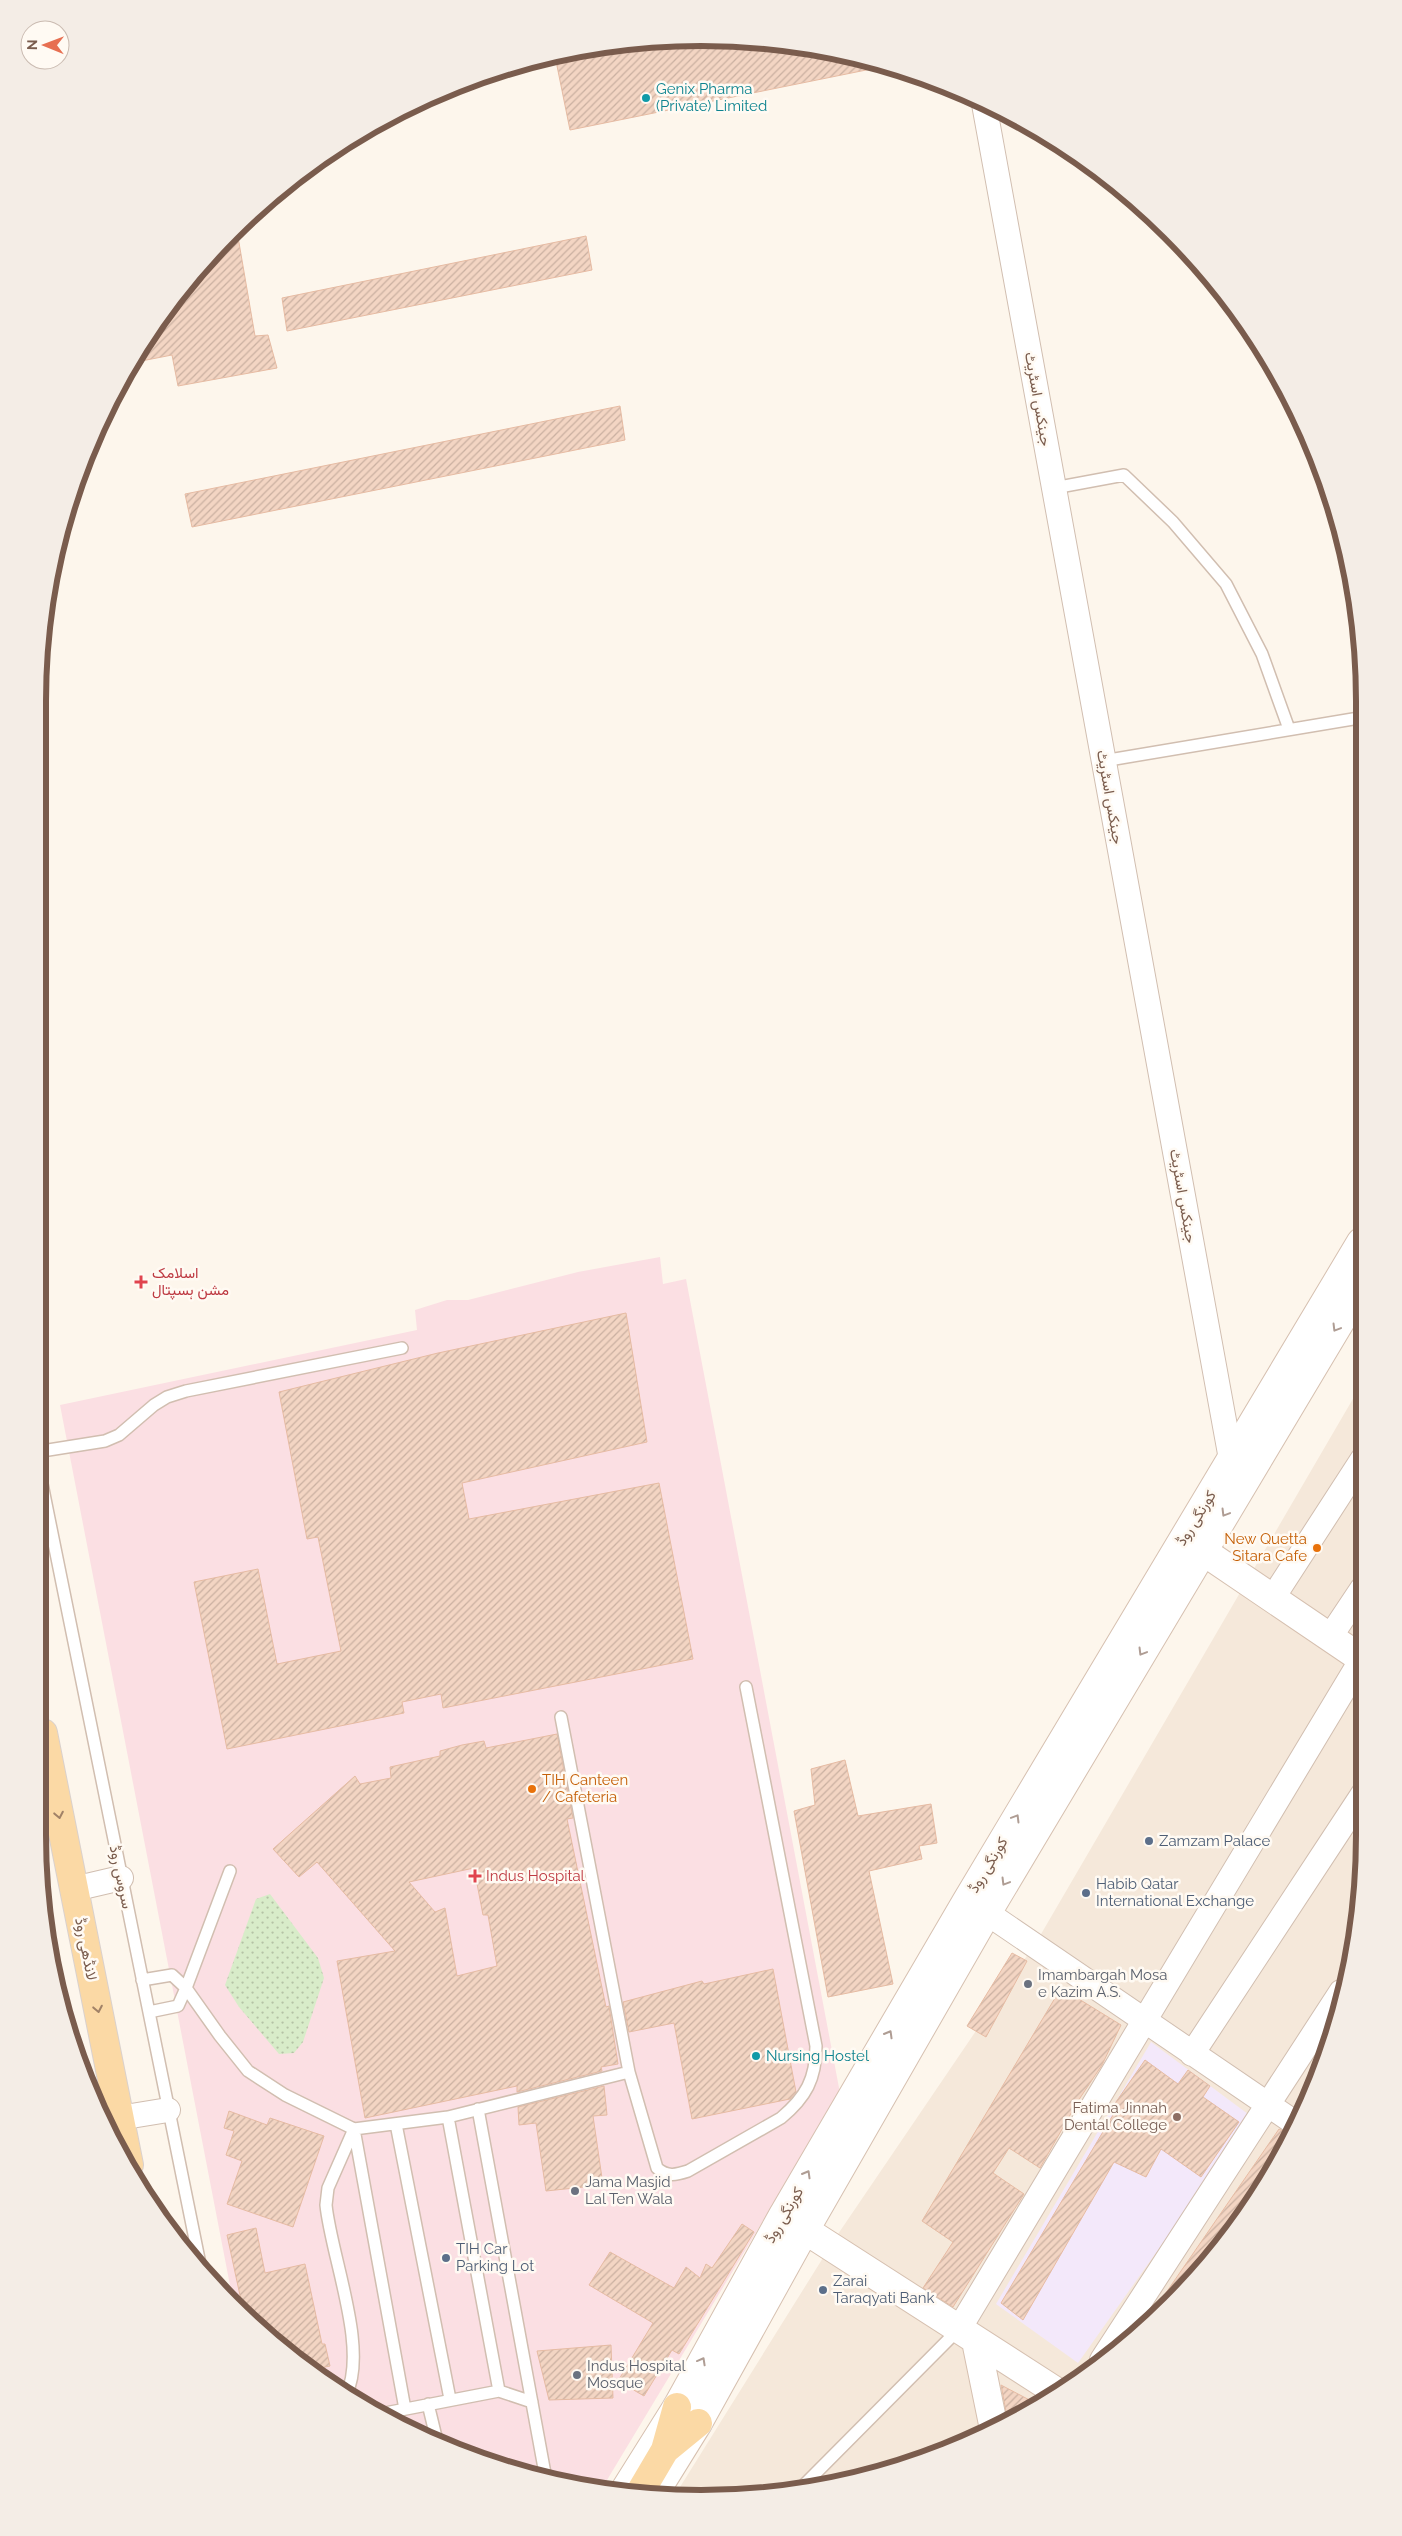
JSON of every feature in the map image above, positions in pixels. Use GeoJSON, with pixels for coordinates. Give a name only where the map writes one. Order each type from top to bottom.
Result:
{"type":"FeatureCollection","features":[{"type":"Feature","properties":{"kind":"main road","name":"کورنگی روڈ"},"geometry":{"type":"LineString","coordinates":[[633,2486],[783,2215],[976,1908],[1193,1544],[1231,1462],[1356,1250]]}},
{"type":"Feature","properties":{"kind":"main road","name":"کورنگی روڈ"},"geometry":{"type":"LineString","coordinates":[[1193,1544],[1239,1490],[1356,1295]]}},
{"type":"Feature","properties":{"kind":"main road"},"geometry":{"type":"LineString","coordinates":[[1193,1544],[1356,1655]]}},
{"type":"Feature","properties":{"kind":"main road","name":"لانڈھی روڈ"},"geometry":{"type":"LineString","coordinates":[[46,1748],[124,2143]]}},
{"type":"Feature","properties":{"kind":"main road","name":"کورنگی روڈ"},"geometry":{"type":"LineString","coordinates":[[658,2488],[698,2423],[806,2230],[976,1908]]}},
{"type":"Feature","properties":{"kind":"main road"},"geometry":{"type":"LineString","coordinates":[[806,2230],[1051,2388]]}},
{"type":"Feature","properties":{"kind":"main road"},"geometry":{"type":"LineString","coordinates":[[968,2335],[992,2421]]}},
{"type":"Feature","properties":{"kind":"main road"},"geometry":{"type":"LineString","coordinates":[[665,2450],[677,2407]]}},
{"type":"Feature","properties":{"kind":"main road"},"geometry":{"type":"LineString","coordinates":[[634,2486],[665,2450],[698,2423]]}},
{"type":"Feature","properties":{"kind":"street","name":"جینکس اسٹریٹ"},"geometry":{"type":"LineString","coordinates":[[985,111],[1231,1462],[1239,1490]]}},
{"type":"Feature","properties":{"kind":"street"},"geometry":{"type":"LineString","coordinates":[[1272,1599],[1356,1469]]}},
{"type":"Feature","properties":{"kind":"street"},"geometry":{"type":"LineString","coordinates":[[1330,1638],[1356,1598]]}},
{"type":"Feature","properties":{"kind":"street"},"geometry":{"type":"LineString","coordinates":[[968,2335],[1144,2022],[1356,1669]]}},
{"type":"Feature","properties":{"kind":"street"},"geometry":{"type":"LineString","coordinates":[[1192,2054],[1356,1805]]}},
{"type":"Feature","properties":{"kind":"street"},"geometry":{"type":"LineString","coordinates":[[74,1889],[121,1878]]}},
{"type":"Feature","properties":{"kind":"street"},"geometry":{"type":"LineString","coordinates":[[976,1908],[1290,2120]]}},
{"type":"Feature","properties":{"kind":"street"},"geometry":{"type":"LineString","coordinates":[[1112,2344],[1333,2004]]}},
{"type":"Feature","properties":{"kind":"street"},"geometry":{"type":"LineString","coordinates":[[119,2118],[168,2110]]}},
{"type":"Feature","properties":{"kind":"lane"},"geometry":{"type":"LineString","coordinates":[[1054,488],[1124,475],[1173,522],[1226,584],[1262,654],[1289,729]]}},
{"type":"Feature","properties":{"kind":"lane"},"geometry":{"type":"LineString","coordinates":[[1103,761],[1356,718]]}},
{"type":"Feature","properties":{"kind":"lane"},"geometry":{"type":"LineString","coordinates":[[46,1450],[106,1441],[119,1435],[154,1405],[167,1397],[402,1348]]}},
{"type":"Feature","properties":{"kind":"lane","name":"سروس روڈ"},"geometry":{"type":"LineString","coordinates":[[46,1504],[198,2253]]}},
{"type":"Feature","properties":{"kind":"lane"},"geometry":{"type":"LineString","coordinates":[[561,1717],[629,2072],[656,2168],[663,2173],[673,2176],[688,2171],[781,2118],[805,2095],[812,2077],[816,2046],[746,1687]]}},
{"type":"Feature","properties":{"kind":"lane"},"geometry":{"type":"LineString","coordinates":[[149,2012],[178,2006],[230,1871]]}},
{"type":"Feature","properties":{"kind":"lane"},"geometry":{"type":"LineString","coordinates":[[142,1980],[172,1975],[186,1988],[248,2071],[285,2095],[354,2129],[448,2117],[629,2072]]}},
{"type":"Feature","properties":{"kind":"lane"},"geometry":{"type":"LineString","coordinates":[[478,2109],[544,2470]]}},
{"type":"Feature","properties":{"kind":"lane"},"geometry":{"type":"LineString","coordinates":[[448,2117],[499,2391]]}},
{"type":"Feature","properties":{"kind":"lane"},"geometry":{"type":"LineString","coordinates":[[396,2124],[450,2399]]}},
{"type":"Feature","properties":{"kind":"lane"},"geometry":{"type":"LineString","coordinates":[[349,2386],[354,2368],[353,2340],[326,2205],[328,2188],[354,2129]]}},
{"type":"Feature","properties":{"kind":"lane"},"geometry":{"type":"LineString","coordinates":[[354,2129],[405,2409]]}},
{"type":"Feature","properties":{"kind":"lane"},"geometry":{"type":"LineString","coordinates":[[810,2480],[968,2335]]}},
{"type":"Feature","properties":{"kind":"lane"},"geometry":{"type":"LineString","coordinates":[[393,2412],[450,2399],[499,2391],[532,2402]]}},
{"type":"Feature","properties":{"kind":"lane"},"geometry":{"type":"LineString","coordinates":[[428,2404],[435,2433]]}},
{"type":"Feature","properties":{"kind":"shaded area","name":"Indus Hospital"},"geometry":{"type":"Polygon","coordinates":[[[660,1257],[663,1284],[686,1279],[840,2093],[606,2482],[573,2477],[491,2455],[450,2440],[411,2422],[337,2379],[302,2354],[269,2327],[231,2291],[60,1405],[417,1330],[415,1310],[447,1300],[468,1300],[578,1272],[660,1257]]]}},
{"type":"Feature","properties":{"kind":"shaded area"},"geometry":{"type":"Polygon","coordinates":[[[1356,1394],[1356,1835],[1350,1920],[1343,1963],[1321,2045],[1306,2086],[1268,2162],[1220,2234],[1164,2298],[1100,2354],[1028,2402],[952,2440],[870,2467],[829,2477],[786,2484],[701,2490],[679,2489],[836,2237],[1037,1941],[1356,1394]]]}},
{"type":"Feature","properties":{"kind":"shaded area"},"geometry":{"type":"Polygon","coordinates":[[[1151,2042],[1252,2117],[1078,2363],[996,2304],[1151,2042]]]}},
{"type":"Feature","properties":{"kind":"green space"},"geometry":{"type":"Polygon","coordinates":[[[270,1894],[318,1958],[324,1978],[303,2042],[294,2053],[279,2054],[239,2007],[225,1985],[256,1899],[270,1894]]]}},
{"type":"Feature","properties":{"kind":"building","name":"Genix Pharma (Private) Limited"},"geometry":{"type":"Polygon","coordinates":[[[701,46],[786,52],[829,59],[870,69],[570,130],[556,63],[573,59],[616,52],[701,46]]]}},
{"type":"Feature","properties":{"kind":"building"},"geometry":{"type":"Polygon","coordinates":[[[586,236],[592,270],[287,331],[282,298],[586,236]]]}},
{"type":"Feature","properties":{"kind":"building"},"geometry":{"type":"Polygon","coordinates":[[[238,238],[255,336],[268,335],[277,368],[178,386],[172,355],[142,361],[182,302],[238,238]]]}},
{"type":"Feature","properties":{"kind":"building"},"geometry":{"type":"Polygon","coordinates":[[[620,406],[625,440],[192,527],[185,494],[620,406]]]}},
{"type":"Feature","properties":{"kind":"building"},"geometry":{"type":"Polygon","coordinates":[[[626,1313],[647,1442],[462,1483],[469,1519],[659,1483],[693,1659],[443,1708],[441,1694],[402,1702],[404,1713],[227,1749],[194,1582],[258,1569],[277,1664],[341,1651],[318,1537],[307,1539],[279,1392],[438,1353],[626,1313]]]}},
{"type":"Feature","properties":{"kind":"building"},"geometry":{"type":"Polygon","coordinates":[[[557,1734],[573,1818],[567,1819],[606,2007],[609,2006],[618,2064],[601,2067],[602,2071],[517,2092],[517,2086],[365,2118],[337,1961],[395,1951],[317,1862],[299,1877],[273,1849],[355,1776],[360,1784],[391,1778],[390,1767],[440,1756],[440,1751],[484,1741],[486,1748],[557,1734]],[[474,1868],[409,1882],[435,1912],[445,1908],[457,1976],[497,1966],[488,1915],[483,1915],[474,1868]]]}},
{"type":"Feature","properties":{"kind":"building"},"geometry":{"type":"Polygon","coordinates":[[[845,1760],[858,1816],[931,1804],[937,1843],[919,1846],[922,1859],[869,1871],[893,1984],[828,1997],[794,1811],[815,1805],[811,1769],[845,1760]]]}},
{"type":"Feature","properties":{"kind":"building"},"geometry":{"type":"Polygon","coordinates":[[[1012,1953],[1027,1961],[986,2037],[967,2026],[1012,1953]]]}},
{"type":"Feature","properties":{"kind":"building","name":"Nursing Hostel"},"geometry":{"type":"Polygon","coordinates":[[[773,1969],[796,2092],[790,2099],[692,2119],[674,2023],[629,2032],[623,2002],[702,1981],[704,1984],[773,1969]]]}},
{"type":"Feature","properties":{"kind":"building"},"geometry":{"type":"Polygon","coordinates":[[[1061,1988],[1121,2025],[1102,2065],[1078,2101],[1040,2168],[1009,2148],[993,2173],[1024,2194],[953,2307],[923,2288],[953,2242],[922,2221],[1061,1988]]]}},
{"type":"Feature","properties":{"kind":"building"},"geometry":{"type":"Polygon","coordinates":[[[1145,2060],[1178,2084],[1188,2070],[1210,2086],[1203,2097],[1239,2122],[1201,2177],[1161,2149],[1146,2177],[1114,2162],[1023,2320],[1001,2303],[1113,2115],[1109,2112],[1145,2060]]]}},
{"type":"Feature","properties":{"kind":"building"},"geometry":{"type":"Polygon","coordinates":[[[604,2086],[607,2115],[593,2116],[603,2185],[546,2191],[536,2123],[519,2125],[518,2107],[604,2086]]]}},
{"type":"Feature","properties":{"kind":"building"},"geometry":{"type":"Polygon","coordinates":[[[229,2111],[267,2125],[270,2118],[324,2136],[293,2227],[227,2204],[242,2161],[226,2155],[234,2131],[224,2128],[229,2111]]]}},
{"type":"Feature","properties":{"kind":"building"},"geometry":{"type":"Polygon","coordinates":[[[1279,2129],[1284,2132],[1245,2199],[1220,2234],[1193,2267],[1161,2300],[1279,2129]]]}},
{"type":"Feature","properties":{"kind":"building"},"geometry":{"type":"Polygon","coordinates":[[[742,2224],[754,2232],[679,2354],[672,2350],[644,2396],[618,2381],[653,2323],[589,2285],[610,2252],[674,2288],[686,2267],[700,2278],[706,2264],[712,2268],[742,2224]]]}},
{"type":"Feature","properties":{"kind":"building"},"geometry":{"type":"Polygon","coordinates":[[[256,2228],[265,2273],[305,2264],[322,2344],[325,2344],[330,2366],[321,2368],[302,2354],[241,2301],[227,2235],[256,2228]]]}},
{"type":"Feature","properties":{"kind":"building","name":"Indus Hospital Mosque"},"geometry":{"type":"Polygon","coordinates":[[[611,2345],[613,2398],[549,2400],[537,2351],[611,2345]]]}},
{"type":"Feature","properties":{"kind":"building"},"geometry":{"type":"Polygon","coordinates":[[[1001,2385],[1030,2400],[1006,2414],[1001,2385]]]}},
{"type":"Feature","properties":{"kind":"place","name":"Genix Pharma (Private) Limited"},"geometry":{"type":"Point","coordinates":[646,98]}},
{"type":"Feature","properties":{"kind":"place","name":"اسلامک مشن ہسپتال"},"geometry":{"type":"Point","coordinates":[141,1282]}},
{"type":"Feature","properties":{"kind":"place","name":"New Quetta Sitara Cafe"},"geometry":{"type":"Point","coordinates":[1317,1548]}},
{"type":"Feature","properties":{"kind":"place","name":"TIH Canteen / Cafeteria"},"geometry":{"type":"Point","coordinates":[532,1789]}},
{"type":"Feature","properties":{"kind":"place","name":"Zamzam Palace"},"geometry":{"type":"Point","coordinates":[1149,1841]}},
{"type":"Feature","properties":{"kind":"place","name":"Indus Hospital"},"geometry":{"type":"Point","coordinates":[475,1876]}},
{"type":"Feature","properties":{"kind":"place","name":"Habib Qatar International Exchange"},"geometry":{"type":"Point","coordinates":[1086,1893]}},
{"type":"Feature","properties":{"kind":"place","name":"Imambargah Mosa e Kazim A.S."},"geometry":{"type":"Point","coordinates":[1028,1984]}},
{"type":"Feature","properties":{"kind":"place","name":"Nursing Hostel"},"geometry":{"type":"Point","coordinates":[756,2056]}},
{"type":"Feature","properties":{"kind":"place","name":"Fatima Jinnah Dental College"},"geometry":{"type":"Point","coordinates":[1177,2117]}},
{"type":"Feature","properties":{"kind":"place","name":"Jama Masjid Lal Ten Wala"},"geometry":{"type":"Point","coordinates":[575,2191]}},
{"type":"Feature","properties":{"kind":"place","name":"TIH Car Parking Lot"},"geometry":{"type":"Point","coordinates":[446,2258]}},
{"type":"Feature","properties":{"kind":"place","name":"Zarai Taraqyati Bank"},"geometry":{"type":"Point","coordinates":[823,2290]}},
{"type":"Feature","properties":{"kind":"place","name":"Indus Hospital Mosque"},"geometry":{"type":"Point","coordinates":[577,2375]}}]}
